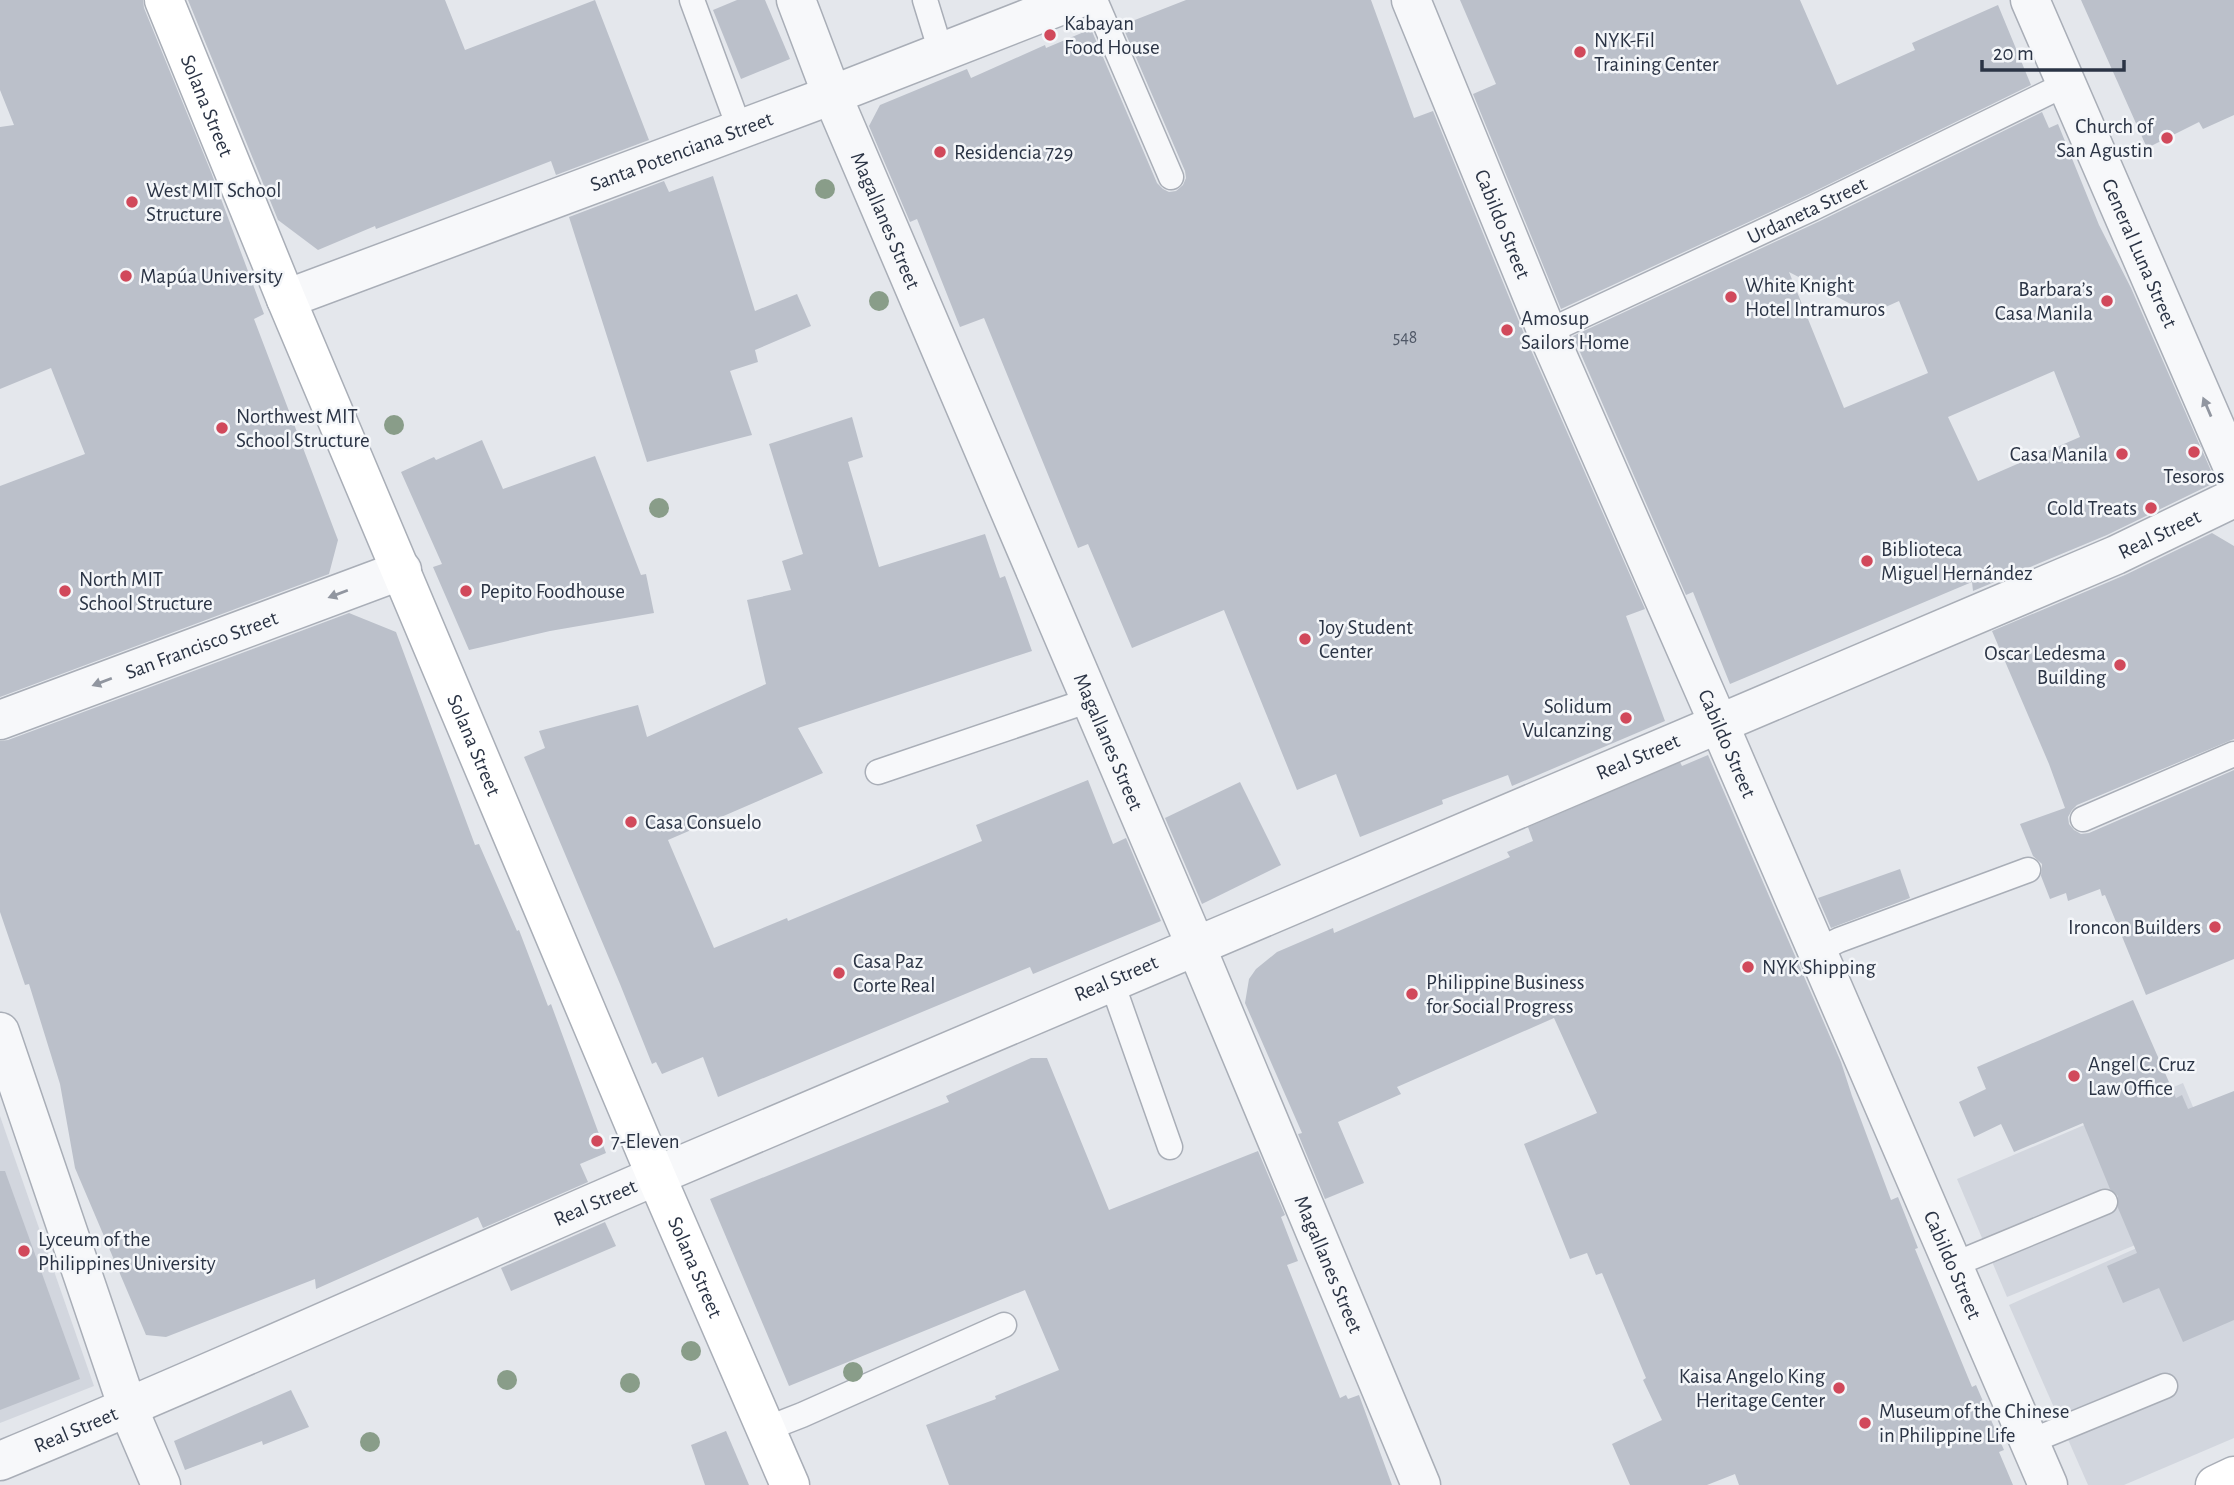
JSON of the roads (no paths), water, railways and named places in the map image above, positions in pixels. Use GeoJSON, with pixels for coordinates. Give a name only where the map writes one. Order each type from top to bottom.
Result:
{"type":"FeatureCollection","features":[{"type":"Feature","properties":{"kind":"street","name":"Solana Street"},"geometry":{"type":"LineString","coordinates":[[164,0],[286,299],[656,1176],[790,1485]]}},
{"type":"Feature","properties":{"kind":"street","name":"Magallanes Street"},"geometry":{"type":"LineString","coordinates":[[796,0],[832,95],[1195,944],[1421,1485]]}},
{"type":"Feature","properties":{"kind":"street","name":"Santa Potenciana Street"},"geometry":{"type":"LineString","coordinates":[[286,299],[740,130],[1075,0]]}},
{"type":"Feature","properties":{"kind":"street","name":"Cabildo Street"},"geometry":{"type":"LineString","coordinates":[[1411,0],[1547,332],[2048,1485]]}},
{"type":"Feature","properties":{"kind":"street","name":"General Luna Street"},"geometry":{"type":"LineString","coordinates":[[2030,0],[2234,470]]}},
{"type":"Feature","properties":{"kind":"street","name":"Real Street"},"geometry":{"type":"LineString","coordinates":[[0,1461],[128,1408],[656,1176],[1195,944],[2116,555],[2234,498]]}},
{"type":"Feature","properties":{"kind":"street","name":"San Francisco Street"},"geometry":{"type":"LineString","coordinates":[[0,720],[402,570]]}},
{"type":"Feature","properties":{"kind":"street"},"geometry":{"type":"LineString","coordinates":[[0,1032],[128,1408],[162,1485]]}},
{"type":"Feature","properties":{"kind":"lane"},"geometry":{"type":"LineString","coordinates":[[692,0],[740,130]]}},
{"type":"Feature","properties":{"kind":"lane"},"geometry":{"type":"LineString","coordinates":[[925,0],[940,52]]}},
{"type":"Feature","properties":{"kind":"lane"},"geometry":{"type":"LineString","coordinates":[[1096,0],[1171,177]]}},
{"type":"Feature","properties":{"kind":"lane","name":"Urdaneta Street"},"geometry":{"type":"LineString","coordinates":[[1547,332],[1813,208],[2066,84]]}},
{"type":"Feature","properties":{"kind":"lane"},"geometry":{"type":"LineString","coordinates":[[878,772],[1090,700]]}},
{"type":"Feature","properties":{"kind":"lane"},"geometry":{"type":"LineString","coordinates":[[2083,819],[2234,754]]}},
{"type":"Feature","properties":{"kind":"lane"},"geometry":{"type":"LineString","coordinates":[[1817,951],[1839,940],[2028,870]]}},
{"type":"Feature","properties":{"kind":"lane"},"geometry":{"type":"LineString","coordinates":[[1111,980],[1170,1147]]}},
{"type":"Feature","properties":{"kind":"lane"},"geometry":{"type":"LineString","coordinates":[[1953,1265],[2105,1202]]}},
{"type":"Feature","properties":{"kind":"lane"},"geometry":{"type":"LineString","coordinates":[[766,1429],[1004,1325]]}},
{"type":"Feature","properties":{"kind":"lane"},"geometry":{"type":"LineString","coordinates":[[2029,1442],[2165,1385]]}},
{"type":"Feature","properties":{"kind":"place","name":"Kabayan Food House"},"geometry":{"type":"Point","coordinates":[1050,35]}},
{"type":"Feature","properties":{"kind":"place","name":"NYK-Fil Training Center"},"geometry":{"type":"Point","coordinates":[1580,52]}},
{"type":"Feature","properties":{"kind":"place","name":"Church of San Agustin"},"geometry":{"type":"Point","coordinates":[2167,138]}},
{"type":"Feature","properties":{"kind":"place","name":"Residencia 729"},"geometry":{"type":"Point","coordinates":[940,152]}},
{"type":"Feature","properties":{"kind":"place","name":"West MIT School Structure"},"geometry":{"type":"Point","coordinates":[132,202]}},
{"type":"Feature","properties":{"kind":"place","name":"Mapúa University"},"geometry":{"type":"Point","coordinates":[126,276]}},
{"type":"Feature","properties":{"kind":"place","name":"White Knight Hotel Intramuros"},"geometry":{"type":"Point","coordinates":[1731,297]}},
{"type":"Feature","properties":{"kind":"place","name":"Barbara’s Casa Manila"},"geometry":{"type":"Point","coordinates":[2107,301]}},
{"type":"Feature","properties":{"kind":"place","name":"Amosup Sailors Home"},"geometry":{"type":"Point","coordinates":[1507,330]}},
{"type":"Feature","properties":{"kind":"place","name":"Northwest MIT School Structure"},"geometry":{"type":"Point","coordinates":[222,428]}},
{"type":"Feature","properties":{"kind":"place","name":"Tesoros"},"geometry":{"type":"Point","coordinates":[2194,452]}},
{"type":"Feature","properties":{"kind":"place","name":"Casa Manila"},"geometry":{"type":"Point","coordinates":[2122,454]}},
{"type":"Feature","properties":{"kind":"place","name":"Cold Treats"},"geometry":{"type":"Point","coordinates":[2151,508]}},
{"type":"Feature","properties":{"kind":"place","name":"Biblioteca Miguel Hernández"},"geometry":{"type":"Point","coordinates":[1867,561]}},
{"type":"Feature","properties":{"kind":"place","name":"North MIT School Structure"},"geometry":{"type":"Point","coordinates":[65,591]}},
{"type":"Feature","properties":{"kind":"place","name":"Pepito Foodhouse"},"geometry":{"type":"Point","coordinates":[466,591]}},
{"type":"Feature","properties":{"kind":"place","name":"Joy Student Center"},"geometry":{"type":"Point","coordinates":[1305,639]}},
{"type":"Feature","properties":{"kind":"place","name":"Oscar Ledesma Building"},"geometry":{"type":"Point","coordinates":[2120,665]}},
{"type":"Feature","properties":{"kind":"place","name":"Solidum Vulcanzing"},"geometry":{"type":"Point","coordinates":[1626,718]}},
{"type":"Feature","properties":{"kind":"place","name":"Casa Consuelo"},"geometry":{"type":"Point","coordinates":[631,822]}},
{"type":"Feature","properties":{"kind":"place","name":"Ironcon Builders"},"geometry":{"type":"Point","coordinates":[2215,927]}},
{"type":"Feature","properties":{"kind":"place","name":"NYK Shipping"},"geometry":{"type":"Point","coordinates":[1748,967]}},
{"type":"Feature","properties":{"kind":"place","name":"Casa Paz Corte Real"},"geometry":{"type":"Point","coordinates":[839,973]}},
{"type":"Feature","properties":{"kind":"place","name":"Philippine Business for Social Progress"},"geometry":{"type":"Point","coordinates":[1412,994]}},
{"type":"Feature","properties":{"kind":"place","name":"Angel C. Cruz Law Office"},"geometry":{"type":"Point","coordinates":[2074,1076]}},
{"type":"Feature","properties":{"kind":"place","name":"7-Eleven"},"geometry":{"type":"Point","coordinates":[597,1141]}},
{"type":"Feature","properties":{"kind":"place","name":"Lyceum of the Philippines University"},"geometry":{"type":"Point","coordinates":[24,1251]}},
{"type":"Feature","properties":{"kind":"place","name":"Kaisa Angelo King Heritage Center"},"geometry":{"type":"Point","coordinates":[1839,1388]}},
{"type":"Feature","properties":{"kind":"place","name":"Museum of the Chinese in Philippine Life"},"geometry":{"type":"Point","coordinates":[1865,1423]}}]}
